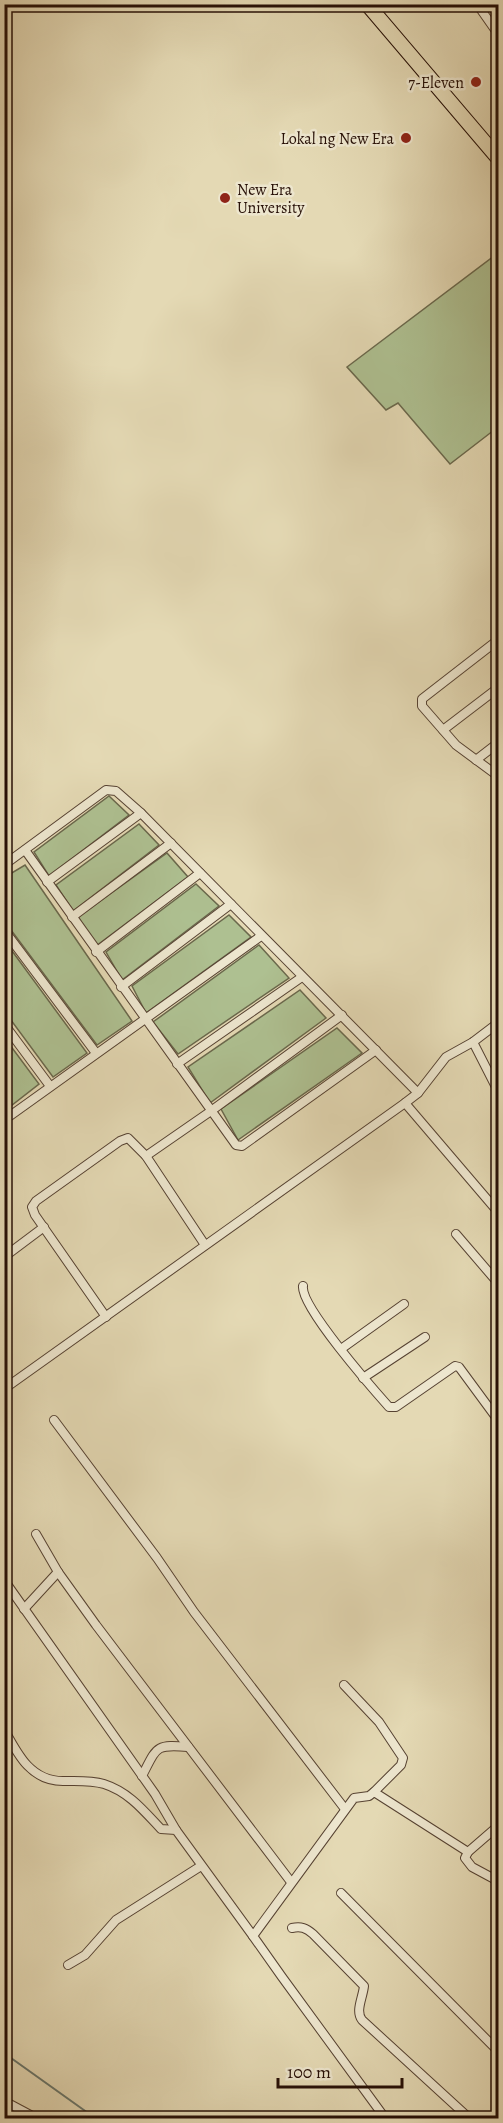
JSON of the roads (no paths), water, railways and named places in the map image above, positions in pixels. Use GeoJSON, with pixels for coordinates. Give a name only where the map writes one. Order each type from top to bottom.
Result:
{"type":"FeatureCollection","features":[{"type":"Feature","properties":{"kind":"highway"},"geometry":{"type":"LineString","coordinates":[[368,5],[496,151]]}},
{"type":"Feature","properties":{"kind":"street"},"geometry":{"type":"LineString","coordinates":[[477,4],[498,33]]}},
{"type":"Feature","properties":{"kind":"street"},"geometry":{"type":"LineString","coordinates":[[498,640],[422,699],[422,706],[456,745],[498,776]]}},
{"type":"Feature","properties":{"kind":"street"},"geometry":{"type":"LineString","coordinates":[[443,730],[498,688]]}},
{"type":"Feature","properties":{"kind":"street"},"geometry":{"type":"LineString","coordinates":[[476,760],[498,743]]}},
{"type":"Feature","properties":{"kind":"street"},"geometry":{"type":"LineString","coordinates":[[4,865],[106,790],[116,791],[141,813],[418,1093]]}},
{"type":"Feature","properties":{"kind":"street"},"geometry":{"type":"LineString","coordinates":[[47,882],[141,813]]}},
{"type":"Feature","properties":{"kind":"street"},"geometry":{"type":"LineString","coordinates":[[72,917],[171,843]]}},
{"type":"Feature","properties":{"kind":"street"},"geometry":{"type":"LineString","coordinates":[[25,850],[236,1145],[242,1146],[376,1050]]}},
{"type":"Feature","properties":{"kind":"street"},"geometry":{"type":"LineString","coordinates":[[96,952],[200,873]]}},
{"type":"Feature","properties":{"kind":"street"},"geometry":{"type":"LineString","coordinates":[[121,987],[231,904]]}},
{"type":"Feature","properties":{"kind":"street"},"geometry":{"type":"LineString","coordinates":[[4,930],[96,1053]]}},
{"type":"Feature","properties":{"kind":"street"},"geometry":{"type":"LineString","coordinates":[[5,1117],[261,936]]}},
{"type":"Feature","properties":{"kind":"street"},"geometry":{"type":"LineString","coordinates":[[177,1064],[302,977]]}},
{"type":"Feature","properties":{"kind":"street"},"geometry":{"type":"LineString","coordinates":[[146,1156],[342,1015]]}},
{"type":"Feature","properties":{"kind":"street"},"geometry":{"type":"LineString","coordinates":[[4,1389],[405,1103],[418,1093],[446,1057],[473,1042],[498,1023]]}},
{"type":"Feature","properties":{"kind":"street"},"geometry":{"type":"LineString","coordinates":[[4,1024],[50,1086]]}},
{"type":"Feature","properties":{"kind":"street"},"geometry":{"type":"LineString","coordinates":[[473,1042],[498,1088]]}},
{"type":"Feature","properties":{"kind":"street"},"geometry":{"type":"LineString","coordinates":[[405,1103],[498,1212]]}},
{"type":"Feature","properties":{"kind":"street"},"geometry":{"type":"LineString","coordinates":[[106,1317],[35,1215],[32,1207],[36,1201],[120,1141],[128,1138],[146,1156],[205,1245]]}},
{"type":"Feature","properties":{"kind":"street"},"geometry":{"type":"LineString","coordinates":[[4,1257],[44,1227]]}},
{"type":"Feature","properties":{"kind":"street"},"geometry":{"type":"LineString","coordinates":[[456,1234],[498,1283]]}},
{"type":"Feature","properties":{"kind":"street"},"geometry":{"type":"LineString","coordinates":[[303,1286],[302,1293],[307,1303],[363,1378],[388,1407],[393,1408],[455,1366],[459,1367],[498,1420]]}},
{"type":"Feature","properties":{"kind":"street"},"geometry":{"type":"LineString","coordinates":[[341,1349],[404,1304]]}},
{"type":"Feature","properties":{"kind":"street"},"geometry":{"type":"LineString","coordinates":[[4,1305],[7,1310],[4,1314]]}},
{"type":"Feature","properties":{"kind":"street"},"geometry":{"type":"LineString","coordinates":[[363,1378],[425,1337]]}},
{"type":"Feature","properties":{"kind":"street"},"geometry":{"type":"LineString","coordinates":[[54,1420],[152,1551],[194,1612],[345,1809]]}},
{"type":"Feature","properties":{"kind":"street"},"geometry":{"type":"LineString","coordinates":[[36,1534],[58,1572],[291,1882]]}},
{"type":"Feature","properties":{"kind":"street"},"geometry":{"type":"LineString","coordinates":[[24,1608],[58,1572]]}},
{"type":"Feature","properties":{"kind":"street"},"geometry":{"type":"LineString","coordinates":[[4,1580],[142,1776],[201,1866],[385,2118]]}},
{"type":"Feature","properties":{"kind":"street"},"geometry":{"type":"LineString","coordinates":[[253,1936],[354,1798],[369,1796],[404,1761],[402,1754],[379,1722],[344,1685]]}},
{"type":"Feature","properties":{"kind":"street"},"geometry":{"type":"LineString","coordinates":[[4,1730],[24,1761],[39,1776],[49,1780],[105,1784],[135,1801],[163,1830],[176,1830]]}},
{"type":"Feature","properties":{"kind":"street"},"geometry":{"type":"LineString","coordinates":[[142,1776],[156,1750],[166,1746],[188,1747]]}},
{"type":"Feature","properties":{"kind":"street"},"geometry":{"type":"LineString","coordinates":[[374,1792],[468,1852]]}},
{"type":"Feature","properties":{"kind":"street"},"geometry":{"type":"LineString","coordinates":[[498,1826],[468,1852],[465,1858],[468,1863],[498,1881]]}},
{"type":"Feature","properties":{"kind":"street"},"geometry":{"type":"LineString","coordinates":[[68,1965],[85,1955],[116,1920],[201,1866]]}},
{"type":"Feature","properties":{"kind":"street"},"geometry":{"type":"LineString","coordinates":[[340,1893],[498,2051]]}},
{"type":"Feature","properties":{"kind":"street"},"geometry":{"type":"LineString","coordinates":[[292,1928],[299,1926],[313,1934],[362,1984],[364,1989],[359,2016],[362,2020],[469,2118]]}},
{"type":"Feature","properties":{"kind":"street"},"geometry":{"type":"LineString","coordinates":[[4,2101],[36,2118]]}},
{"type":"Feature","properties":{"kind":"waterway"},"geometry":{"type":"LineString","coordinates":[[4,2053],[95,2118]]}},
{"type":"Feature","properties":{"kind":"place","name":"7-Eleven"},"geometry":{"type":"Point","coordinates":[476,82]}},
{"type":"Feature","properties":{"kind":"place","name":"Lokal ng New Era"},"geometry":{"type":"Point","coordinates":[406,138]}},
{"type":"Feature","properties":{"kind":"place","name":"New Era University"},"geometry":{"type":"Point","coordinates":[225,198]}}]}
